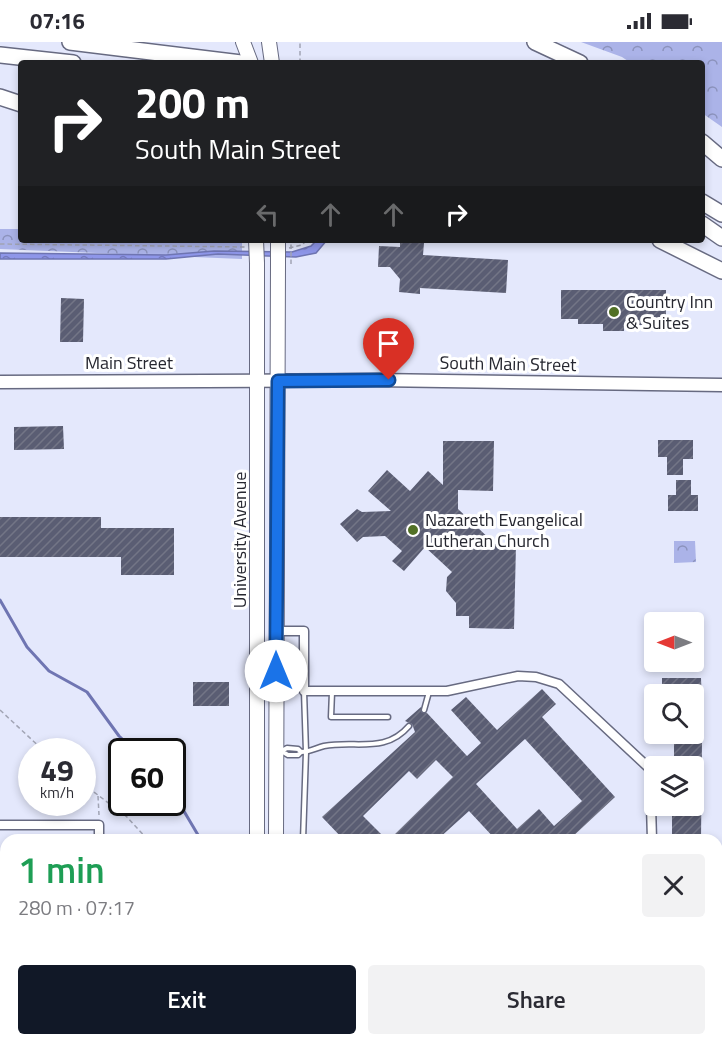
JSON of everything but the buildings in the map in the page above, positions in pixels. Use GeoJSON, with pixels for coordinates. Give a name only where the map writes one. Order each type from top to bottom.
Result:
{"type":"FeatureCollection","features":[{"type":"Feature","properties":{"kind":"highway"},"geometry":{"type":"LineString","coordinates":[[70,42],[210,60]]}},
{"type":"Feature","properties":{"kind":"highway"},"geometry":{"type":"LineString","coordinates":[[535,42],[574,60]]}},
{"type":"Feature","properties":{"kind":"highway"},"geometry":{"type":"LineString","coordinates":[[0,55],[46,60]]}},
{"type":"Feature","properties":{"kind":"highway"},"geometry":{"type":"LineString","coordinates":[[0,97],[18,103]]}},
{"type":"Feature","properties":{"kind":"highway"},"geometry":{"type":"LineString","coordinates":[[705,145],[722,159]]}},
{"type":"Feature","properties":{"kind":"highway"},"geometry":{"type":"LineString","coordinates":[[705,204],[722,214]]}},
{"type":"Feature","properties":{"kind":"highway"},"geometry":{"type":"LineString","coordinates":[[705,226],[722,238]]}},
{"type":"Feature","properties":{"kind":"highway"},"geometry":{"type":"LineString","coordinates":[[666,243],[722,271]]}},
{"type":"Feature","properties":{"kind":"main road"},"geometry":{"type":"LineString","coordinates":[[243,42],[250,60]]}},
{"type":"Feature","properties":{"kind":"main road"},"geometry":{"type":"LineString","coordinates":[[269,42],[272,60]]}},
{"type":"Feature","properties":{"kind":"main road","name":"University Avenue"},"geometry":{"type":"LineString","coordinates":[[276,834],[280,752],[276,631],[278,381],[283,243]]}},
{"type":"Feature","properties":{"kind":"main road","name":"University Avenue"},"geometry":{"type":"LineString","coordinates":[[255,244],[258,381],[257,834]]}},
{"type":"Feature","properties":{"kind":"street","name":"South Main Street"},"geometry":{"type":"LineString","coordinates":[[258,381],[722,385]]}},
{"type":"Feature","properties":{"kind":"street","name":"Main Street"},"geometry":{"type":"LineString","coordinates":[[0,382],[258,381]]}},
{"type":"Feature","properties":{"kind":"street"},"geometry":{"type":"LineString","coordinates":[[276,631],[304,631],[304,692],[447,692],[518,676],[536,676],[559,684],[650,769],[652,834]]}},
{"type":"Feature","properties":{"kind":"street"},"geometry":{"type":"LineString","coordinates":[[0,825],[99,825],[99,834]]}},
{"type":"Feature","properties":{"kind":"lane"},"geometry":{"type":"LineString","coordinates":[[303,834],[304,692]]}},
{"type":"Feature","properties":{"kind":"lane"},"geometry":{"type":"LineString","coordinates":[[332,692],[331,717],[388,717]]}},
{"type":"Feature","properties":{"kind":"lane"},"geometry":{"type":"LineString","coordinates":[[424,710],[429,692]]}},
{"type":"Feature","properties":{"kind":"lane"},"geometry":{"type":"LineString","coordinates":[[280,752],[298,755],[325,746],[382,744],[399,738],[409,726]]}},
{"type":"Feature","properties":{"kind":"path"},"geometry":{"type":"LineString","coordinates":[[300,42],[300,60]]}},
{"type":"Feature","properties":{"kind":"path"},"geometry":{"type":"LineString","coordinates":[[283,243],[284,264]]}},
{"type":"Feature","properties":{"kind":"path"},"geometry":{"type":"LineString","coordinates":[[285,243],[294,248],[302,243]]}},
{"type":"Feature","properties":{"kind":"path"},"geometry":{"type":"LineString","coordinates":[[0,244],[255,244]]}},
{"type":"Feature","properties":{"kind":"path"},"geometry":{"type":"LineString","coordinates":[[0,711],[30,738]]}},
{"type":"Feature","properties":{"kind":"path"},"geometry":{"type":"LineString","coordinates":[[98,796],[99,825]]}},
{"type":"Feature","properties":{"kind":"path"},"geometry":{"type":"LineString","coordinates":[[98,796],[127,817],[143,834]]}},
{"type":"Feature","properties":{"kind":"green space"},"geometry":{"type":"Polygon","coordinates":[[[581,42],[722,42],[722,127],[705,115],[705,60],[626,60],[581,42]]]}},
{"type":"Feature","properties":{"kind":"green space"},"geometry":{"type":"Polygon","coordinates":[[[0,229],[18,229],[18,243],[242,243],[242,259],[0,249],[0,229]]]}},
{"type":"Feature","properties":{"kind":"green space"},"geometry":{"type":"Polygon","coordinates":[[[674,541],[695,541],[696,562],[674,563],[674,541]]]}},
{"type":"Feature","properties":{"kind":"water"},"geometry":{"type":"Polygon","coordinates":[[[314,243],[324,243],[316,253],[296,257],[218,254],[166,259],[0,259],[0,253],[166,255],[214,251],[292,252],[314,243]]]}},
{"type":"Feature","properties":{"kind":"waterway"},"geometry":{"type":"LineString","coordinates":[[0,600],[27,647],[49,671],[87,692],[121,738]]}},
{"type":"Feature","properties":{"kind":"waterway"},"geometry":{"type":"LineString","coordinates":[[186,815],[197,834]]}},
{"type":"Feature","properties":{"kind":"place","name":"Country Inn & Suites"},"geometry":{"type":"Point","coordinates":[614,312]}},
{"type":"Feature","properties":{"kind":"place","name":"Nazareth Evangelical Lutheran Church"},"geometry":{"type":"Point","coordinates":[413,530]}},
{"type":"Feature","properties":{"kind":"route"},"geometry":{"type":"LineString","coordinates":[[276,671],[276,400],[278,381],[389,380]]}}]}
